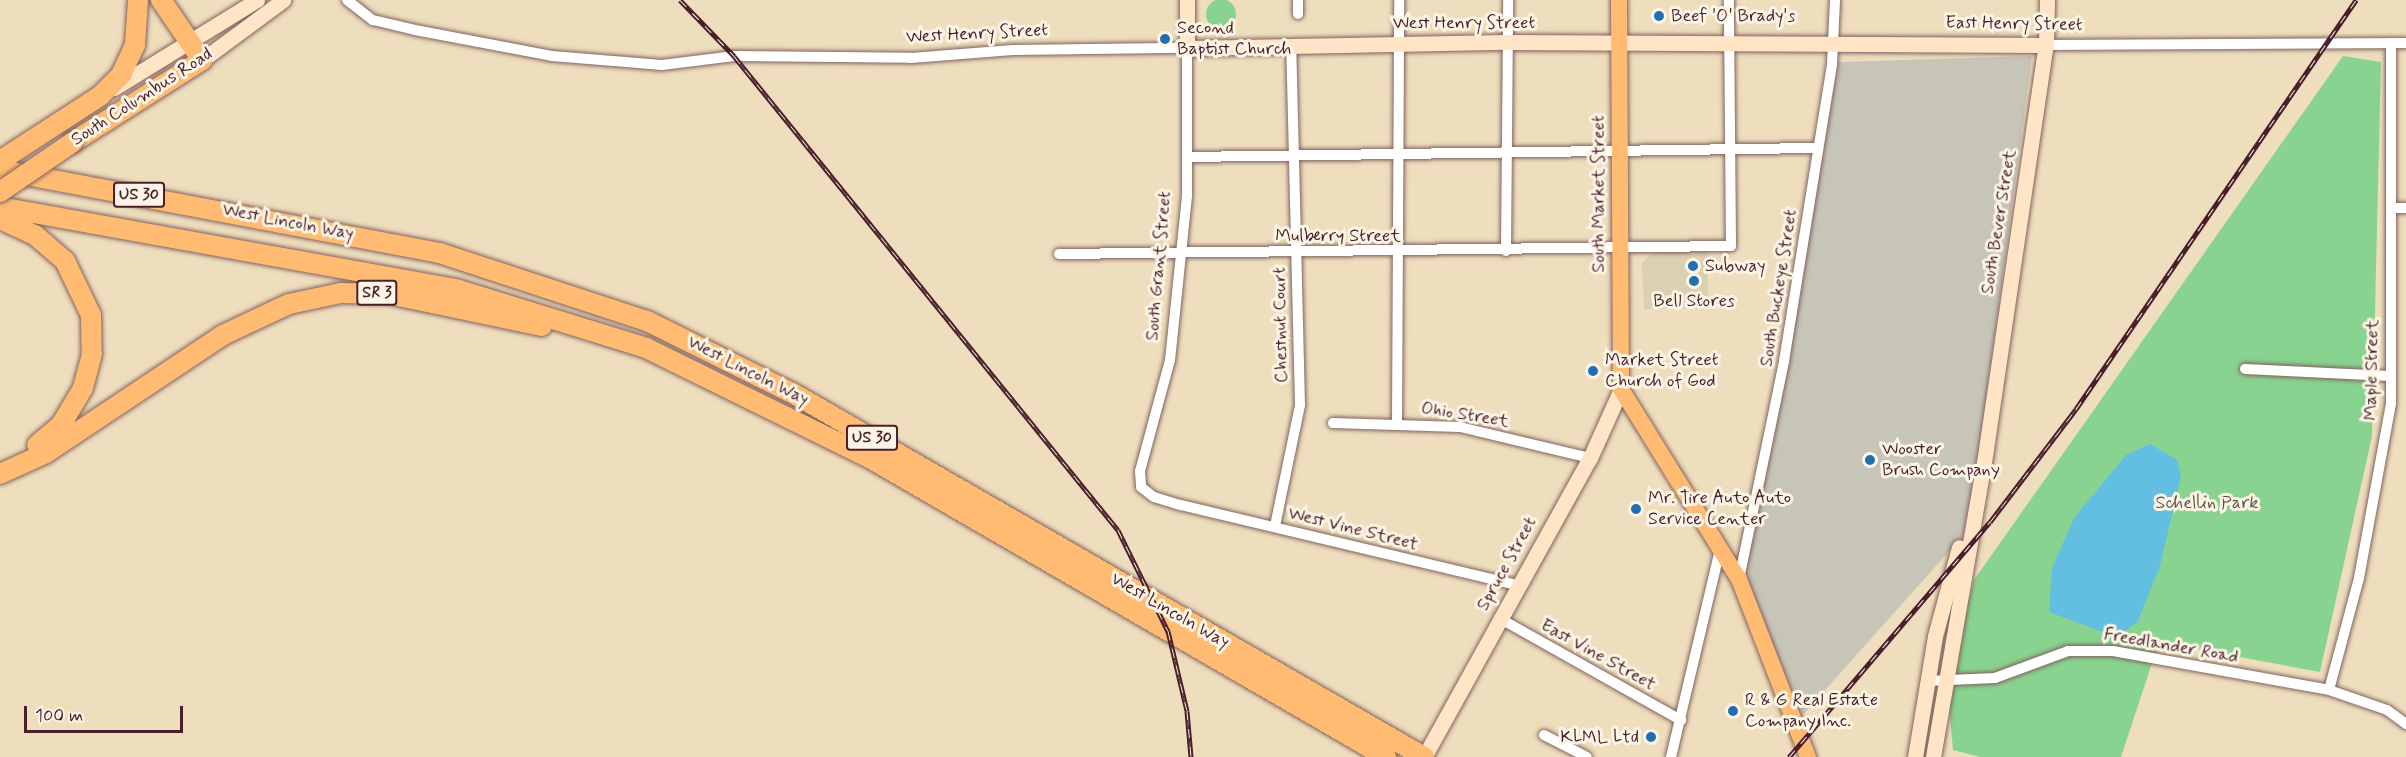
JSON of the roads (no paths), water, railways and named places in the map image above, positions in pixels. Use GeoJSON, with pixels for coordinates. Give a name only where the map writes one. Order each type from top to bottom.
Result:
{"type":"FeatureCollection","features":[{"type":"Feature","properties":{"kind":"highway"},"geometry":{"type":"LineString","coordinates":[[100,96],[132,55],[138,0]]}},
{"type":"Feature","properties":{"kind":"highway"},"geometry":{"type":"LineString","coordinates":[[149,0],[198,62]]}},
{"type":"Feature","properties":{"kind":"highway"},"geometry":{"type":"LineString","coordinates":[[160,0],[185,44]]}},
{"type":"Feature","properties":{"kind":"highway","name":"South Columbus Road"},"geometry":{"type":"LineString","coordinates":[[0,192],[198,62]]}},
{"type":"Feature","properties":{"kind":"highway","name":"South Columbus Road"},"geometry":{"type":"LineString","coordinates":[[0,161],[100,96]]}},
{"type":"Feature","properties":{"kind":"highway"},"geometry":{"type":"LineString","coordinates":[[0,161],[235,204],[279,220]]}},
{"type":"Feature","properties":{"kind":"highway","name":"West Lincoln Way"},"geometry":{"type":"LineString","coordinates":[[0,170],[279,220],[516,274],[608,305],[716,352],[1424,757]]}},
{"type":"Feature","properties":{"kind":"highway","name":"West Lincoln Way"},"geometry":{"type":"LineString","coordinates":[[0,207],[300,258],[492,298],[646,348],[784,413],[1386,757]]}},
{"type":"Feature","properties":{"kind":"highway"},"geometry":{"type":"LineString","coordinates":[[0,219],[35,235],[66,261],[85,296],[93,334],[88,372],[71,413],[47,438],[0,463]]}},
{"type":"Feature","properties":{"kind":"highway","name":"SR 3"},"geometry":{"type":"LineString","coordinates":[[0,474],[46,453],[244,323],[289,304],[341,293],[417,297],[535,324],[640,355],[784,413]]}},
{"type":"Feature","properties":{"kind":"main road","name":"South Columbus Road"},"geometry":{"type":"LineString","coordinates":[[100,96],[257,0]]}},
{"type":"Feature","properties":{"kind":"main road","name":"South Columbus Road"},"geometry":{"type":"LineString","coordinates":[[198,62],[283,0]]}},
{"type":"Feature","properties":{"kind":"main road","name":"South Grant Street"},"geometry":{"type":"LineString","coordinates":[[1186,0],[1187,48]]}},
{"type":"Feature","properties":{"kind":"main road","name":"South Market Street"},"geometry":{"type":"LineString","coordinates":[[1619,0],[1621,43],[1616,153],[1621,389]]}},
{"type":"Feature","properties":{"kind":"main road","name":"South Bever Street"},"geometry":{"type":"LineString","coordinates":[[1933,757],[1944,682],[1986,449],[2046,45],[2047,0]]}},
{"type":"Feature","properties":{"kind":"main road","name":"West Henry Street"},"geometry":{"type":"LineString","coordinates":[[1187,48],[1292,48],[1400,43],[1621,43]]}},
{"type":"Feature","properties":{"kind":"main road","name":"East Henry Street"},"geometry":{"type":"LineString","coordinates":[[1621,43],[2046,45]]}},
{"type":"Feature","properties":{"kind":"main road"},"geometry":{"type":"LineString","coordinates":[[1621,389],[1739,579],[1808,757]]}},
{"type":"Feature","properties":{"kind":"main road","name":"Spruce Street"},"geometry":{"type":"LineString","coordinates":[[1424,757],[1499,618],[1590,458],[1621,389]]}},
{"type":"Feature","properties":{"kind":"main road","name":"South Bever Street"},"geometry":{"type":"LineString","coordinates":[[1915,757],[1928,681],[1986,449]]}},
{"type":"Feature","properties":{"kind":"street","name":"West Henry Street"},"geometry":{"type":"LineString","coordinates":[[347,0],[373,20],[416,30],[552,56],[651,64],[734,56],[900,58],[1013,50],[1187,48]]}},
{"type":"Feature","properties":{"kind":"street"},"geometry":{"type":"LineString","coordinates":[[1298,0],[1298,14]]}},
{"type":"Feature","properties":{"kind":"street"},"geometry":{"type":"LineString","coordinates":[[1397,422],[1399,0]]}},
{"type":"Feature","properties":{"kind":"street"},"geometry":{"type":"LineString","coordinates":[[1507,251],[1509,152],[1506,42],[1508,0]]}},
{"type":"Feature","properties":{"kind":"street"},"geometry":{"type":"LineString","coordinates":[[1729,0],[1731,150]]}},
{"type":"Feature","properties":{"kind":"street","name":"South Buckeye Street"},"geometry":{"type":"LineString","coordinates":[[1739,579],[1784,361],[1834,44],[1835,0]]}},
{"type":"Feature","properties":{"kind":"street","name":"Maple Street"},"geometry":{"type":"LineString","coordinates":[[2328,690],[2361,567],[2388,431],[2391,43]]}},
{"type":"Feature","properties":{"kind":"street","name":"East Henry Street"},"geometry":{"type":"LineString","coordinates":[[2046,45],[2406,43]]}},
{"type":"Feature","properties":{"kind":"street","name":"South Grant Street"},"geometry":{"type":"LineString","coordinates":[[1181,505],[1154,497],[1142,487],[1140,471],[1170,360],[1187,158],[1187,48]]}},
{"type":"Feature","properties":{"kind":"street","name":"Chestnut Court"},"geometry":{"type":"LineString","coordinates":[[1275,526],[1300,405],[1292,48]]}},
{"type":"Feature","properties":{"kind":"street"},"geometry":{"type":"LineString","coordinates":[[1187,158],[1509,152],[1616,153],[1817,148]]}},
{"type":"Feature","properties":{"kind":"street","name":"Mulberry Street"},"geometry":{"type":"LineString","coordinates":[[1059,254],[1507,251],[1731,246],[1731,150]]}},
{"type":"Feature","properties":{"kind":"street"},"geometry":{"type":"LineString","coordinates":[[2391,208],[2406,208]]}},
{"type":"Feature","properties":{"kind":"street"},"geometry":{"type":"LineString","coordinates":[[2245,369],[2390,376]]}},
{"type":"Feature","properties":{"kind":"street","name":"Ohio Street"},"geometry":{"type":"LineString","coordinates":[[1333,423],[1397,422],[1460,427],[1590,458]]}},
{"type":"Feature","properties":{"kind":"street","name":"West Vine Street"},"geometry":{"type":"LineString","coordinates":[[1181,505],[1518,585]]}},
{"type":"Feature","properties":{"kind":"street"},"geometry":{"type":"LineString","coordinates":[[1671,757],[1720,549]]}},
{"type":"Feature","properties":{"kind":"street","name":"East Vine Street"},"geometry":{"type":"LineString","coordinates":[[1499,618],[1681,720]]}},
{"type":"Feature","properties":{"kind":"street","name":"Freedlander Road"},"geometry":{"type":"LineString","coordinates":[[1928,681],[1995,678],[2084,649],[2328,690],[2387,710],[2406,724]]}},
{"type":"Feature","properties":{"kind":"street"},"geometry":{"type":"LineString","coordinates":[[1544,735],[1587,757]]}},
{"type":"Feature","properties":{"kind":"water"},"geometry":{"type":"Polygon","coordinates":[[[2150,444],[2177,460],[2181,476],[2160,566],[2137,623],[2121,633],[2100,631],[2049,612],[2052,568],[2074,518],[2126,455],[2150,444]]]}},
{"type":"Feature","properties":{"kind":"railway"},"geometry":{"type":"LineString","coordinates":[[680,0],[734,56],[1118,530],[1168,631],[1187,711],[1191,757]]}},
{"type":"Feature","properties":{"kind":"railway"},"geometry":{"type":"LineString","coordinates":[[1789,757],[1990,522],[2076,409],[2356,0]]}},
{"type":"Feature","properties":{"kind":"place","name":"Beef 'O' Brady's"},"geometry":{"type":"Point","coordinates":[1659,16]}},
{"type":"Feature","properties":{"kind":"place","name":"Second Baptist Church"},"geometry":{"type":"Point","coordinates":[1165,39]}},
{"type":"Feature","properties":{"kind":"place","name":"Subway"},"geometry":{"type":"Point","coordinates":[1693,266]}},
{"type":"Feature","properties":{"kind":"place","name":"Bell Stores"},"geometry":{"type":"Point","coordinates":[1694,281]}},
{"type":"Feature","properties":{"kind":"place","name":"Market Street Church of God"},"geometry":{"type":"Point","coordinates":[1593,371]}},
{"type":"Feature","properties":{"kind":"place","name":"Wooster Brush Company"},"geometry":{"type":"Point","coordinates":[1870,460]}},
{"type":"Feature","properties":{"kind":"place","name":"Mr. Tire Auto Auto Service Center"},"geometry":{"type":"Point","coordinates":[1636,509]}},
{"type":"Feature","properties":{"kind":"place","name":"R & G Real Estate Company Inc."},"geometry":{"type":"Point","coordinates":[1733,711]}},
{"type":"Feature","properties":{"kind":"place","name":"KLML Ltd"},"geometry":{"type":"Point","coordinates":[1651,737]}},
{"type":"Feature","properties":{"kind":"park label","name":"Schellin Park"},"geometry":{"type":"Point","coordinates":[2207,503]}}]}
